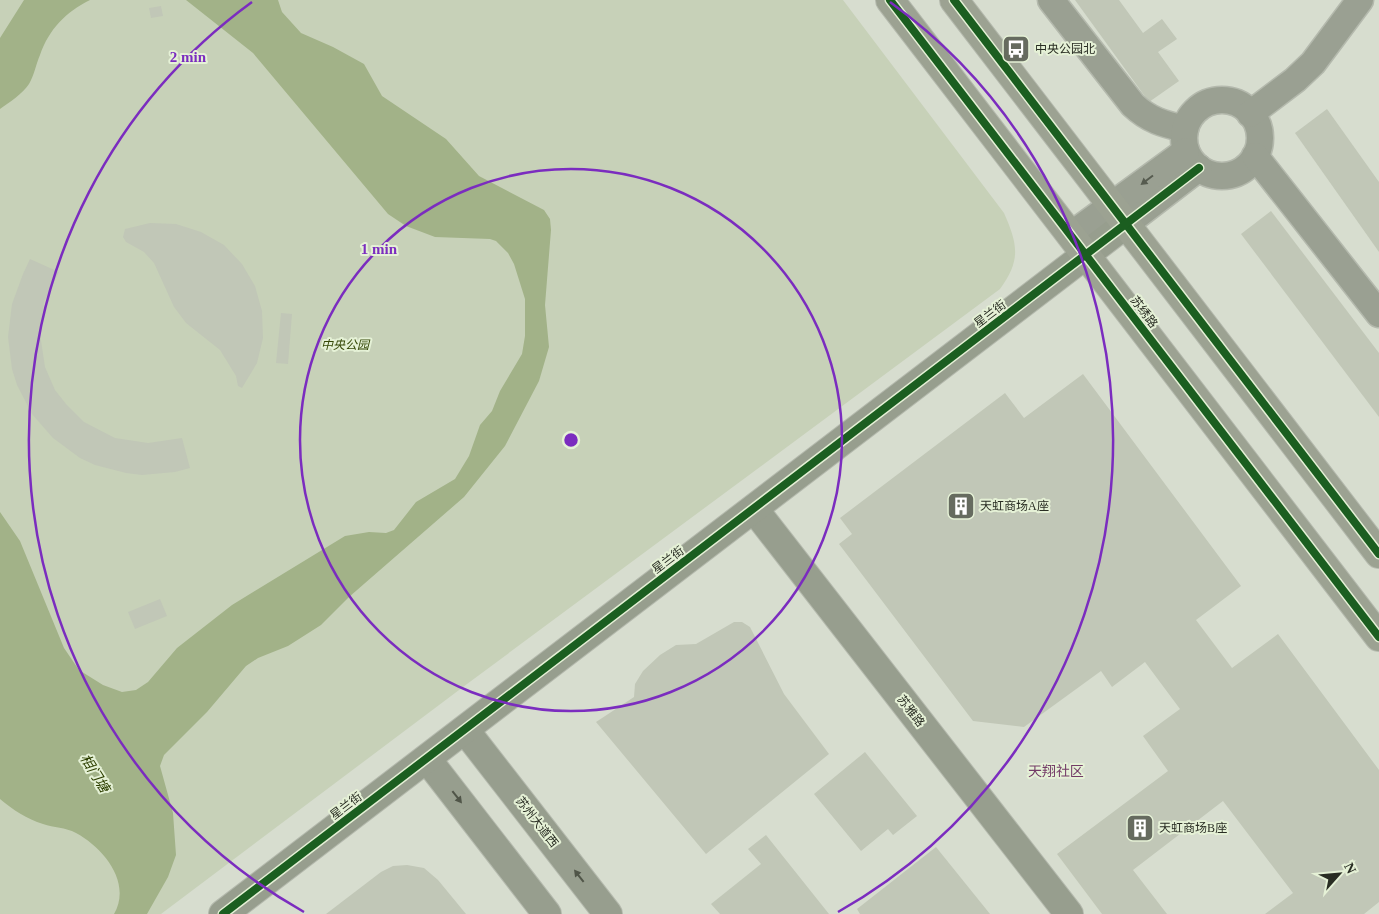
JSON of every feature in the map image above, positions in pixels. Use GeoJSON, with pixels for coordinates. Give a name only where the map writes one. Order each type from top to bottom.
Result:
{"type":"FeatureCollection","features":[{"type":"Feature","properties":{"kind":"main road","name":"苏绣路"},"geometry":{"type":"LineString","coordinates":[[890,0],[1379,637]]}},
{"type":"Feature","properties":{"kind":"main road"},"geometry":{"type":"LineString","coordinates":[[954,0],[1379,554]]}},
{"type":"Feature","properties":{"kind":"street"},"geometry":{"type":"LineString","coordinates":[[1051,0],[1133,104],[1190,149],[1214,175],[1229,175],[1244,169],[1255,156],[1258,148],[1259,130],[1250,114],[1233,102],[1213,101],[1195,111],[1190,149],[1120,215]]}},
{"type":"Feature","properties":{"kind":"street"},"geometry":{"type":"LineString","coordinates":[[1250,114],[1295,80],[1313,63],[1360,0]]}},
{"type":"Feature","properties":{"kind":"street"},"geometry":{"type":"LineString","coordinates":[[1255,156],[1379,314]]}},
{"type":"Feature","properties":{"kind":"street","name":"星兰街"},"geometry":{"type":"LineString","coordinates":[[223,914],[754,509],[1079,245],[1120,215]]}},
{"type":"Feature","properties":{"kind":"street","name":"苏雅路"},"geometry":{"type":"LineString","coordinates":[[754,509],[1069,914]]}},
{"type":"Feature","properties":{"kind":"street","name":"苏州大道西"},"geometry":{"type":"LineString","coordinates":[[465,730],[608,914]]}},
{"type":"Feature","properties":{"kind":"street"},"geometry":{"type":"LineString","coordinates":[[426,759],[548,914]]}},
{"type":"Feature","properties":{"kind":"green space","name":"中央公园"},"geometry":{"type":"Polygon","coordinates":[[[0,0],[843,0],[1004,213],[1014,243],[1014,261],[1007,279],[1000,289],[467,684],[161,914],[0,914],[0,0]]]}},
{"type":"Feature","properties":{"kind":"water"},"geometry":{"type":"Polygon","coordinates":[[[24,0],[90,0],[73,10],[53,29],[29,84],[0,109],[0,38],[24,0]]]}},
{"type":"Feature","properties":{"kind":"water","name":"相门塘"},"geometry":{"type":"Polygon","coordinates":[[[186,0],[278,0],[282,12],[301,33],[333,47],[364,64],[382,96],[446,139],[479,176],[544,210],[550,219],[551,230],[545,305],[549,347],[539,381],[505,446],[464,497],[349,597],[321,625],[288,646],[258,658],[246,666],[207,712],[164,755],[160,766],[173,813],[176,855],[168,877],[147,914],[114,914],[119,902],[120,890],[112,867],[105,857],[76,833],[37,822],[26,817],[0,799],[0,512],[20,541],[64,648],[79,670],[103,685],[122,692],[136,690],[148,682],[177,648],[232,605],[345,536],[369,532],[386,533],[394,530],[416,502],[455,479],[469,456],[480,425],[492,411],[500,391],[522,354],[525,336],[525,299],[514,264],[508,253],[496,241],[490,239],[435,237],[406,226],[388,214],[253,53],[186,0]]]}},
{"type":"Feature","properties":{"kind":"building"},"geometry":{"type":"Polygon","coordinates":[[[1075,0],[1119,0],[1143,33],[1162,19],[1177,39],[1158,52],[1179,81],[1149,102],[1075,0]]]}},
{"type":"Feature","properties":{"kind":"building"},"geometry":{"type":"Polygon","coordinates":[[[161,6],[163,16],[151,18],[149,8],[161,6]]]}},
{"type":"Feature","properties":{"kind":"building"},"geometry":{"type":"Polygon","coordinates":[[[1327,109],[1379,182],[1379,252],[1295,133],[1327,109]]]}},
{"type":"Feature","properties":{"kind":"building"},"geometry":{"type":"Polygon","coordinates":[[[1271,211],[1379,353],[1379,417],[1241,234],[1271,211]]]}},
{"type":"Feature","properties":{"kind":"building"},"geometry":{"type":"Polygon","coordinates":[[[150,223],[176,224],[201,232],[224,245],[242,264],[255,286],[262,311],[263,338],[257,363],[242,388],[238,386],[236,376],[220,350],[186,323],[174,307],[154,263],[144,252],[126,242],[123,237],[125,229],[150,223]]]}},
{"type":"Feature","properties":{"kind":"building"},"geometry":{"type":"Polygon","coordinates":[[[30,259],[59,272],[44,302],[40,334],[45,367],[55,390],[84,422],[115,438],[148,443],[182,438],[190,468],[175,472],[142,475],[95,465],[80,458],[53,438],[32,414],[17,385],[12,369],[8,337],[12,304],[30,259]]]}},
{"type":"Feature","properties":{"kind":"building"},"geometry":{"type":"Polygon","coordinates":[[[281,313],[292,314],[288,364],[276,363],[281,313]]]}},
{"type":"Feature","properties":{"kind":"building"},"geometry":{"type":"Polygon","coordinates":[[[1083,374],[1241,586],[1196,620],[1232,668],[1278,634],[1379,770],[1379,902],[1364,914],[1265,914],[1293,893],[1223,801],[1133,870],[1167,914],[1102,914],[1057,854],[1168,771],[1143,736],[1180,709],[1145,662],[1112,687],[1101,671],[1024,727],[973,721],[839,544],[852,534],[840,518],[1005,393],[1024,418],[1083,374]]]}},
{"type":"Feature","properties":{"kind":"building"},"geometry":{"type":"Polygon","coordinates":[[[160,599],[167,616],[135,629],[128,612],[160,599]]]}},
{"type":"Feature","properties":{"kind":"building"},"geometry":{"type":"Polygon","coordinates":[[[734,622],[742,622],[750,627],[784,694],[829,754],[706,854],[596,722],[634,697],[635,684],[643,671],[660,655],[676,645],[696,644],[734,622]]]}},
{"type":"Feature","properties":{"kind":"building"},"geometry":{"type":"Polygon","coordinates":[[[865,752],[917,816],[893,835],[888,829],[861,851],[814,794],[865,752]]]}},
{"type":"Feature","properties":{"kind":"building"},"geometry":{"type":"Polygon","coordinates":[[[766,835],[829,914],[720,914],[711,904],[761,864],[748,849],[766,835]]]}},
{"type":"Feature","properties":{"kind":"building"},"geometry":{"type":"Polygon","coordinates":[[[936,847],[990,914],[860,914],[857,909],[936,847]]]}},
{"type":"Feature","properties":{"kind":"building"},"geometry":{"type":"Polygon","coordinates":[[[407,865],[424,868],[438,880],[466,914],[326,914],[381,872],[393,866],[407,865]]]}},
{"type":"Feature","properties":{"kind":"cycle path"},"geometry":{"type":"LineString","coordinates":[[890,0],[1379,637]]}},
{"type":"Feature","properties":{"kind":"cycle path"},"geometry":{"type":"LineString","coordinates":[[954,0],[1379,554]]}},
{"type":"Feature","properties":{"kind":"cycle path"},"geometry":{"type":"LineString","coordinates":[[223,914],[1199,168]]}},
{"type":"Feature","properties":{"kind":"place","name":"中央公园北"},"geometry":{"type":"Point","coordinates":[1016,49]}},
{"type":"Feature","properties":{"kind":"place","name":"天虹商场A座"},"geometry":{"type":"Point","coordinates":[961,506]}},
{"type":"Feature","properties":{"kind":"place","name":"天虹商场B座"},"geometry":{"type":"Point","coordinates":[1140,828]}},
{"type":"Feature","properties":{"kind":"district","name":"天翔社区"},"geometry":{"type":"Point","coordinates":[1056,771]}}]}
